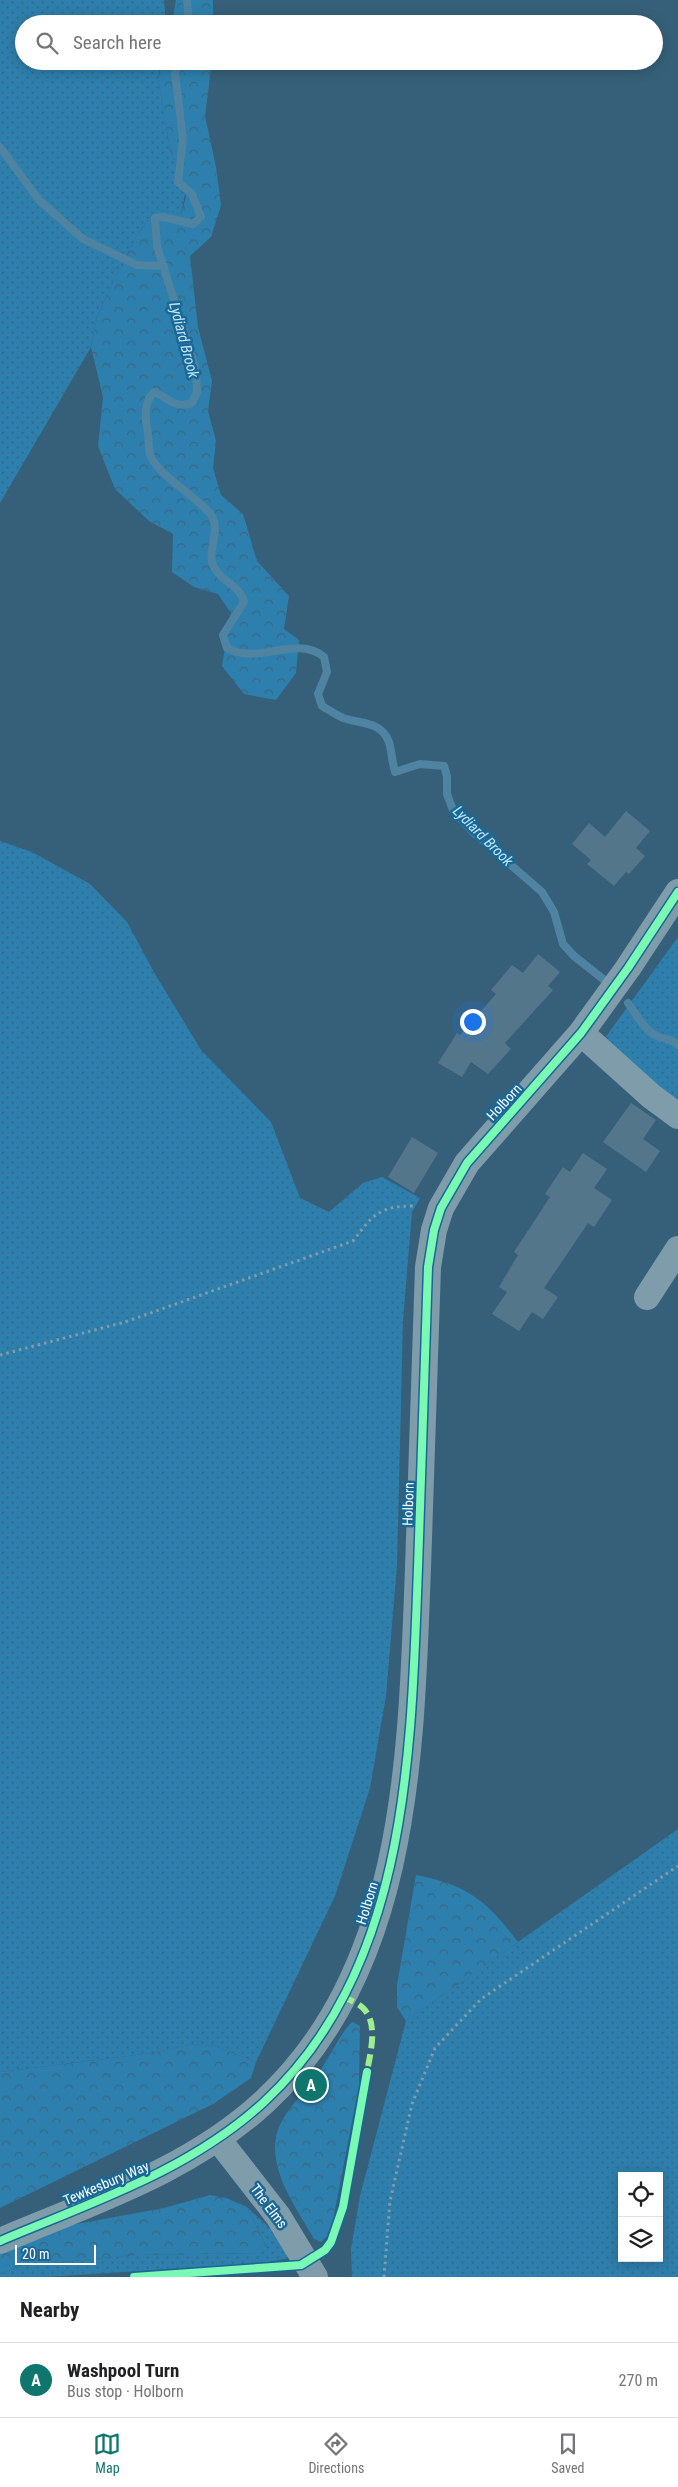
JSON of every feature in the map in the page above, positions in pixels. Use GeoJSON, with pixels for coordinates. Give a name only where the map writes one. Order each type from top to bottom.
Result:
{"type":"FeatureCollection","features":[{"type":"Feature","properties":{"kind":"street","name":"Holborn"},"geometry":{"type":"LineString","coordinates":[[218,2139],[264,2101],[287,2078],[314,2045],[357,1968],[386,1890],[400,1815],[408,1732],[415,1635],[428,1267],[434,1230],[441,1208],[468,1163],[581,1033],[628,968],[678,892]]}},
{"type":"Feature","properties":{"kind":"street"},"geometry":{"type":"LineString","coordinates":[[581,1033],[651,1096],[678,1116]]}},
{"type":"Feature","properties":{"kind":"street"},"geometry":{"type":"LineString","coordinates":[[647,1297],[678,1249]]}},
{"type":"Feature","properties":{"kind":"street","name":"Tewkesbury Way"},"geometry":{"type":"LineString","coordinates":[[0,2241],[144,2180],[196,2153],[218,2139]]}},
{"type":"Feature","properties":{"kind":"street","name":"The Elms"},"geometry":{"type":"LineString","coordinates":[[218,2139],[278,2216],[315,2277]]}},
{"type":"Feature","properties":{"kind":"path"},"geometry":{"type":"LineString","coordinates":[[0,1355],[125,1322],[353,1241],[370,1219],[391,1206],[441,1208]]}},
{"type":"Feature","properties":{"kind":"path"},"geometry":{"type":"LineString","coordinates":[[384,2277],[392,2191],[412,2104],[435,2048],[481,1999],[678,1866]]}},
{"type":"Feature","properties":{"kind":"green space"},"geometry":{"type":"Polygon","coordinates":[[[0,0],[164,0],[165,15],[15,15],[15,70],[160,70],[158,79],[170,149],[185,194],[181,214],[156,209],[137,235],[97,317],[91,347],[0,503],[0,0]]]}},
{"type":"Feature","properties":{"kind":"green space"},"geometry":{"type":"Polygon","coordinates":[[[176,0],[213,0],[213,15],[174,15],[176,0]]]}},
{"type":"Feature","properties":{"kind":"green space"},"geometry":{"type":"Polygon","coordinates":[[[160,70],[211,70],[205,116],[216,167],[221,205],[211,237],[190,256],[198,327],[212,381],[208,411],[216,441],[213,468],[221,495],[243,514],[257,561],[289,596],[284,629],[299,640],[296,673],[276,700],[244,694],[222,666],[231,613],[218,594],[194,587],[172,572],[173,534],[149,521],[115,489],[98,446],[103,397],[91,347],[97,317],[137,235],[156,209],[181,214],[186,197],[170,149],[158,79],[160,70]]]}},
{"type":"Feature","properties":{"kind":"green space"},"geometry":{"type":"Polygon","coordinates":[[[0,841],[32,852],[90,884],[127,922],[155,974],[201,1050],[271,1122],[300,1198],[329,1212],[363,1183],[382,1177],[420,1198],[412,1212],[403,1320],[397,1565],[386,1696],[370,1788],[335,1896],[256,2062],[214,2046],[193,2044],[152,2053],[0,2072],[0,841]]]}},
{"type":"Feature","properties":{"kind":"green space"},"geometry":{"type":"Polygon","coordinates":[[[678,937],[678,1104],[605,1038],[678,937]]]}},
{"type":"Feature","properties":{"kind":"green space"},"geometry":{"type":"Polygon","coordinates":[[[678,1829],[678,2277],[352,2277],[351,2249],[360,2196],[406,2021],[678,1829]]]}},
{"type":"Feature","properties":{"kind":"green space"},"geometry":{"type":"Polygon","coordinates":[[[416,1875],[450,1884],[475,1897],[486,1905],[518,1942],[406,2021],[397,2007],[397,1985],[416,1875]]]}},
{"type":"Feature","properties":{"kind":"green space"},"geometry":{"type":"Polygon","coordinates":[[[352,2022],[360,2026],[359,2085],[334,2215],[328,2235],[321,2242],[314,2239],[282,2181],[277,2166],[275,2150],[277,2134],[287,2113],[322,2067],[342,2034],[352,2022]]]}},
{"type":"Feature","properties":{"kind":"green space"},"geometry":{"type":"Polygon","coordinates":[[[193,2044],[214,2046],[256,2062],[251,2078],[213,2104],[0,2208],[0,2072],[152,2053],[193,2044]]]}},
{"type":"Feature","properties":{"kind":"green space"},"geometry":{"type":"Polygon","coordinates":[[[210,2195],[226,2198],[247,2207],[268,2250],[260,2253],[135,2255],[21,2266],[0,2274],[0,2246],[71,2225],[164,2208],[210,2195]]]}},
{"type":"Feature","properties":{"kind":"green space"},"geometry":{"type":"Polygon","coordinates":[[[247,2207],[273,2231],[289,2258],[263,2263],[46,2277],[0,2277],[0,2274],[21,2266],[135,2255],[260,2253],[268,2250],[247,2207]]]}},
{"type":"Feature","properties":{"kind":"building"},"geometry":{"type":"Polygon","coordinates":[[[626,811],[650,831],[636,848],[645,856],[629,874],[626,872],[614,886],[587,864],[591,860],[572,844],[589,823],[605,837],[626,811]]]}},
{"type":"Feature","properties":{"kind":"building"},"geometry":{"type":"Polygon","coordinates":[[[538,954],[560,972],[548,986],[553,990],[505,1043],[511,1049],[488,1074],[471,1062],[462,1077],[438,1063],[457,1033],[460,1035],[496,994],[491,990],[512,965],[523,973],[538,954]]]}},
{"type":"Feature","properties":{"kind":"building"},"geometry":{"type":"Polygon","coordinates":[[[631,1103],[656,1120],[643,1139],[660,1151],[646,1172],[603,1142],[631,1103]]]}},
{"type":"Feature","properties":{"kind":"building"},"geometry":{"type":"Polygon","coordinates":[[[412,1137],[438,1153],[414,1193],[388,1177],[412,1137]]]}},
{"type":"Feature","properties":{"kind":"building"},"geometry":{"type":"Polygon","coordinates":[[[583,1153],[607,1169],[594,1188],[612,1200],[594,1227],[588,1223],[544,1288],[558,1297],[543,1319],[532,1312],[519,1331],[492,1314],[507,1292],[499,1287],[518,1255],[514,1252],[550,1197],[545,1194],[563,1167],[570,1172],[583,1153]]]}},
{"type":"Feature","properties":{"kind":"waterway","name":"Lydiard Brook"},"geometry":{"type":"LineString","coordinates":[[187,0],[188,15]]}},
{"type":"Feature","properties":{"kind":"waterway","name":"Lydiard Brook"},"geometry":{"type":"LineString","coordinates":[[176,70],[183,139],[178,182],[192,194],[201,217],[193,224],[163,217],[155,218],[157,246],[196,370],[197,392],[192,403],[181,405],[154,392],[148,400],[146,418],[149,451],[154,462],[212,516],[215,529],[212,563],[218,573],[239,592],[244,602],[223,635],[227,648],[239,653],[252,654],[302,648],[324,657],[327,672],[318,694],[322,706],[343,718],[370,724],[381,730],[389,742],[395,772],[420,764],[444,766],[447,776],[447,794],[453,810],[473,832],[542,892],[554,912],[563,944],[574,956],[603,979]]}},
{"type":"Feature","properties":{"kind":"waterway"},"geometry":{"type":"LineString","coordinates":[[0,147],[39,200],[83,239],[137,265],[164,266]]}},
{"type":"Feature","properties":{"kind":"waterway","name":"Lydiard Brook"},"geometry":{"type":"LineString","coordinates":[[628,1003],[648,1030],[678,1045]]}},
{"type":"Feature","properties":{"kind":"marked path"},"geometry":{"type":"LineString","coordinates":[[343,1996],[363,2008],[371,2022],[372,2039],[367,2072]]}},
{"type":"Feature","properties":{"kind":"cycle path"},"geometry":{"type":"LineString","coordinates":[[0,2241],[138,2183],[172,2166],[235,2126],[264,2102],[312,2048],[348,1988],[375,1922],[393,1853],[404,1782],[415,1638],[428,1267],[434,1230],[441,1208],[467,1163],[581,1033],[628,968],[678,892]]}},
{"type":"Feature","properties":{"kind":"cycle path"},"geometry":{"type":"LineString","coordinates":[[134,2277],[301,2265],[325,2250],[331,2242],[343,2207],[367,2072]]}},
{"type":"Feature","properties":{"kind":"place","name":"Washpool Turn"},"geometry":{"type":"Point","coordinates":[311,2085]}}]}
